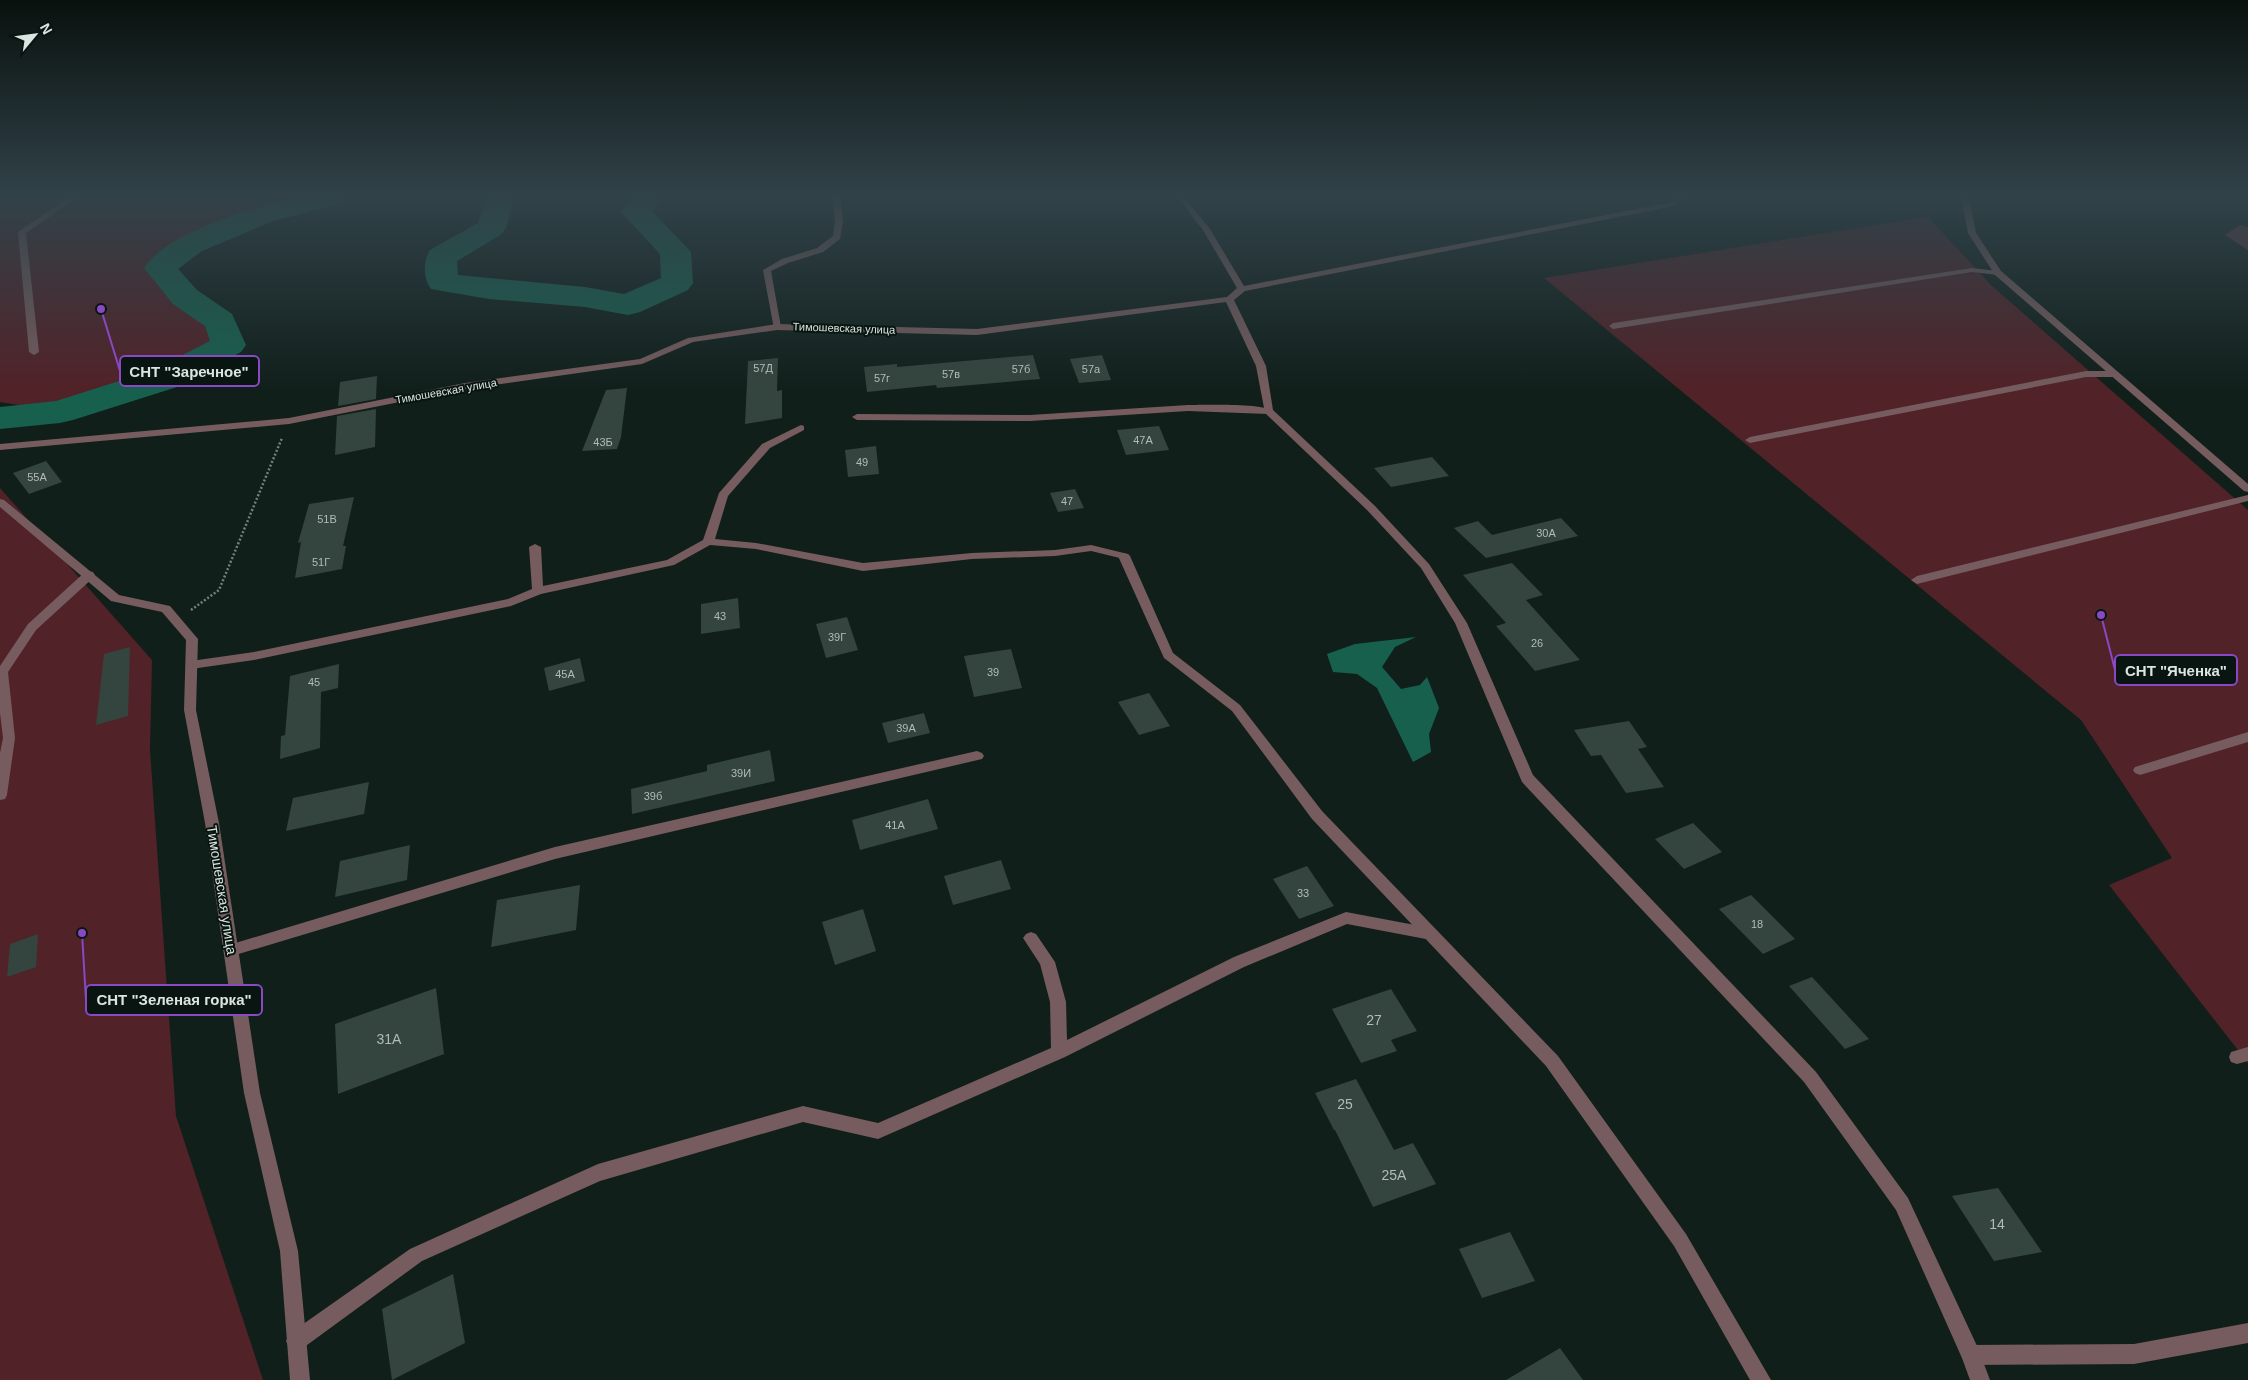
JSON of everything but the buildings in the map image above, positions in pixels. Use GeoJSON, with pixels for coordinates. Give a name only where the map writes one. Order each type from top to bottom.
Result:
{"type":"FeatureCollection","features":[{"type":"Feature","properties":{"kind":"street"},"geometry":{"type":"LineString","coordinates":[[25,261],[34,352]]}},
{"type":"Feature","properties":{"kind":"street"},"geometry":{"type":"LineString","coordinates":[[776,327],[767,270],[784,261]]}},
{"type":"Feature","properties":{"kind":"street"},"geometry":{"type":"LineString","coordinates":[[1225,261],[1242,289]]}},
{"type":"Feature","properties":{"kind":"street"},"geometry":{"type":"LineString","coordinates":[[1382,261],[1242,289],[1229,299],[1261,366],[1268,411],[1370,508],[1425,566],[1461,622],[1527,778],[1810,1077],[1902,1204],[1980,1380]]}},
{"type":"Feature","properties":{"kind":"street"},"geometry":{"type":"LineString","coordinates":[[1990,261],[1998,273],[2248,489]]}},
{"type":"Feature","properties":{"kind":"street"},"geometry":{"type":"LineString","coordinates":[[1613,326],[1972,270],[1998,273]]}},
{"type":"Feature","properties":{"kind":"street","name":"Тимошевская улица"},"geometry":{"type":"LineString","coordinates":[[0,447],[289,421],[465,386],[642,361],[691,340],[776,327],[977,332],[1229,299]]}},
{"type":"Feature","properties":{"kind":"street"},"geometry":{"type":"LineString","coordinates":[[1750,440],[2086,374],[2115,374]]}},
{"type":"Feature","properties":{"kind":"street"},"geometry":{"type":"LineString","coordinates":[[857,417],[991,420],[1187,407],[1235,407],[1268,411]]}},
{"type":"Feature","properties":{"kind":"street"},"geometry":{"type":"LineString","coordinates":[[708,542],[714,528],[722,495],[766,446],[801,428]]}},
{"type":"Feature","properties":{"kind":"street"},"geometry":{"type":"LineString","coordinates":[[1917,580],[2248,498]]}},
{"type":"Feature","properties":{"kind":"street","name":"Тимошевская улица"},"geometry":{"type":"LineString","coordinates":[[0,502],[115,598],[166,609],[192,639],[190,710],[212,822],[252,1093],[289,1251],[300,1380]]}},
{"type":"Feature","properties":{"kind":"street"},"geometry":{"type":"LineString","coordinates":[[191,665],[263,654],[511,602],[538,591],[670,562],[708,542],[756,546],[863,568],[972,556],[1055,553],[1091,548],[1124,556],[1168,655],[1236,708],[1317,815],[1552,1061],[1680,1240],[1761,1380]]}},
{"type":"Feature","properties":{"kind":"street"},"geometry":{"type":"LineString","coordinates":[[535,548],[538,591]]}},
{"type":"Feature","properties":{"kind":"street"},"geometry":{"type":"LineString","coordinates":[[0,796],[10,738],[2,672],[32,627],[89,575]]}},
{"type":"Feature","properties":{"kind":"street"},"geometry":{"type":"LineString","coordinates":[[2140,770],[2248,737]]}},
{"type":"Feature","properties":{"kind":"street"},"geometry":{"type":"LineString","coordinates":[[232,950],[555,853],[976,756]]}},
{"type":"Feature","properties":{"kind":"street"},"geometry":{"type":"LineString","coordinates":[[296,1341],[416,1255],[598,1173],[802,1114],[878,1132],[1058,1052],[1239,962],[1346,918],[1431,934]]}},
{"type":"Feature","properties":{"kind":"street"},"geometry":{"type":"LineString","coordinates":[[1031,938],[1047,962],[1058,1002],[1058,1052]]}},
{"type":"Feature","properties":{"kind":"street"},"geometry":{"type":"LineString","coordinates":[[1971,1356],[2134,1354],[2248,1333]]}},
{"type":"Feature","properties":{"kind":"path"},"geometry":{"type":"LineString","coordinates":[[176,621],[219,590],[289,421]]}},
{"type":"Feature","properties":{"kind":"shaded area"},"geometry":{"type":"Polygon","coordinates":[[[0,261],[169,261],[160,268],[185,297],[220,321],[229,345],[164,379],[60,412],[0,402],[0,261]]]}},
{"type":"Feature","properties":{"kind":"shaded area"},"geometry":{"type":"Polygon","coordinates":[[[1648,261],[1969,261],[1991,285],[2248,510],[2248,1063],[2109,885],[2172,858],[2081,720],[1544,278],[1648,261]]]}},
{"type":"Feature","properties":{"kind":"shaded area"},"geometry":{"type":"Polygon","coordinates":[[[0,488],[152,660],[150,750],[176,1116],[263,1380],[0,1380],[0,488]]]}},
{"type":"Feature","properties":{"kind":"shaded area"},"geometry":{"type":"Polygon","coordinates":[[[1416,637],[1395,647],[1382,667],[1401,689],[1420,685],[1427,677],[1439,708],[1429,734],[1431,752],[1413,762],[1377,688],[1357,674],[1333,672],[1327,654],[1355,644],[1416,637]]]}},
{"type":"Feature","properties":{"kind":"waterway"},"geometry":{"type":"LineString","coordinates":[[0,418],[60,412],[164,379],[229,345],[220,321],[185,297],[160,268],[169,261]]}},
{"type":"Feature","properties":{"kind":"waterway"},"geometry":{"type":"LineString","coordinates":[[441,261],[442,282],[489,289],[585,297],[628,305],[677,283],[676,261]]}},
{"type":"Feature","properties":{"kind":"place","name":"СНТ \"Заречное\""},"geometry":{"type":"Point","coordinates":[101,309]}},
{"type":"Feature","properties":{"kind":"place","name":"СНТ \"Яченка\""},"geometry":{"type":"Point","coordinates":[2101,615]}},
{"type":"Feature","properties":{"kind":"place","name":"СНТ \"Зеленая горка\""},"geometry":{"type":"Point","coordinates":[82,933]}}]}
